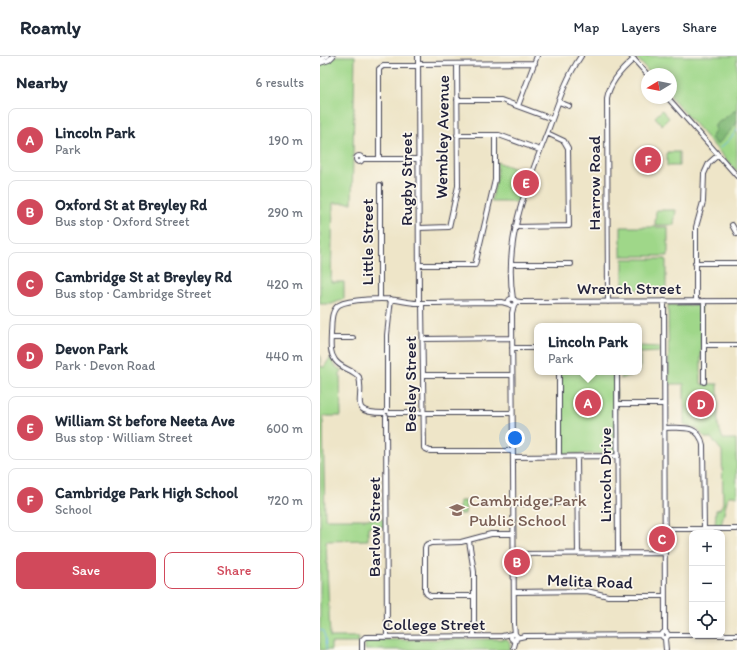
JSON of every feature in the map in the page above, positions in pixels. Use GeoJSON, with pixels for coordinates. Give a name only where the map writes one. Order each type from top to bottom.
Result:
{"type":"FeatureCollection","features":[{"type":"Feature","properties":{"kind":"street"},"geometry":{"type":"LineString","coordinates":[[320,59],[327,56]]}},
{"type":"Feature","properties":{"kind":"street"},"geometry":{"type":"LineString","coordinates":[[320,63],[333,56]]}},
{"type":"Feature","properties":{"kind":"street","name":"Rugby Street"},"geometry":{"type":"LineString","coordinates":[[418,56],[419,265],[421,303]]}},
{"type":"Feature","properties":{"kind":"street"},"geometry":{"type":"LineString","coordinates":[[518,106],[537,56]]}},
{"type":"Feature","properties":{"kind":"street"},"geometry":{"type":"LineString","coordinates":[[514,648],[512,248],[515,227],[540,150],[571,72],[581,56]]}},
{"type":"Feature","properties":{"kind":"street"},"geometry":{"type":"LineString","coordinates":[[633,59],[641,68]]}},
{"type":"Feature","properties":{"kind":"street","name":"Harrow Road"},"geometry":{"type":"LineString","coordinates":[[608,302],[607,98],[612,83],[633,59]]}},
{"type":"Feature","properties":{"kind":"street"},"geometry":{"type":"LineString","coordinates":[[380,159],[379,69],[382,66],[534,63]]}},
{"type":"Feature","properties":{"kind":"street","name":"Wembley Avenue"},"geometry":{"type":"LineString","coordinates":[[419,228],[449,227],[458,186],[457,64]]}},
{"type":"Feature","properties":{"kind":"street"},"geometry":{"type":"LineString","coordinates":[[457,100],[498,99],[552,119]]}},
{"type":"Feature","properties":{"kind":"street"},"geometry":{"type":"LineString","coordinates":[[559,102],[569,106]]}},
{"type":"Feature","properties":{"kind":"street"},"geometry":{"type":"LineString","coordinates":[[673,104],[737,176]]}},
{"type":"Feature","properties":{"kind":"street"},"geometry":{"type":"LineString","coordinates":[[515,227],[569,226],[568,148],[564,141],[547,134]]}},
{"type":"Feature","properties":{"kind":"street"},"geometry":{"type":"LineString","coordinates":[[457,135],[504,136],[540,150]]}},
{"type":"Feature","properties":{"kind":"street"},"geometry":{"type":"LineString","coordinates":[[419,265],[475,264],[495,180],[495,135]]}},
{"type":"Feature","properties":{"kind":"street"},"geometry":{"type":"LineString","coordinates":[[696,301],[696,227],[703,202],[704,175],[709,163],[718,155]]}},
{"type":"Feature","properties":{"kind":"street"},"geometry":{"type":"LineString","coordinates":[[362,159],[419,159]]}},
{"type":"Feature","properties":{"kind":"street","name":"Little Street"},"geometry":{"type":"LineString","coordinates":[[380,185],[380,299]]}},
{"type":"Feature","properties":{"kind":"street"},"geometry":{"type":"LineString","coordinates":[[732,225],[737,234]]}},
{"type":"Feature","properties":{"kind":"street"},"geometry":{"type":"LineString","coordinates":[[695,263],[737,263]]}},
{"type":"Feature","properties":{"kind":"street"},"geometry":{"type":"LineString","coordinates":[[512,264],[571,264]]}},
{"type":"Feature","properties":{"kind":"street","name":"Wrench Street"},"geometry":{"type":"LineString","coordinates":[[331,338],[332,315],[339,305],[360,300],[380,299],[421,303],[737,301]]}},
{"type":"Feature","properties":{"kind":"street","name":"Barlow Street"},"geometry":{"type":"LineString","coordinates":[[387,637],[387,335],[391,300]]}},
{"type":"Feature","properties":{"kind":"street"},"geometry":{"type":"LineString","coordinates":[[664,301],[666,650]]}},
{"type":"Feature","properties":{"kind":"street"},"geometry":{"type":"LineString","coordinates":[[704,301],[704,382]]}},
{"type":"Feature","properties":{"kind":"street","name":"Besley Street"},"geometry":{"type":"LineString","coordinates":[[421,303],[423,339],[424,446],[426,450],[513,450]]}},
{"type":"Feature","properties":{"kind":"street"},"geometry":{"type":"LineString","coordinates":[[353,338],[331,338],[331,351],[334,359],[341,366],[359,377],[359,401],[361,408],[366,412],[512,413]]}},
{"type":"Feature","properties":{"kind":"street"},"geometry":{"type":"LineString","coordinates":[[423,339],[512,338]]}},
{"type":"Feature","properties":{"kind":"street"},"geometry":{"type":"LineString","coordinates":[[704,345],[737,345]]}},
{"type":"Feature","properties":{"kind":"street"},"geometry":{"type":"LineString","coordinates":[[512,348],[534,348]]}},
{"type":"Feature","properties":{"kind":"street"},"geometry":{"type":"LineString","coordinates":[[423,375],[512,375]]}},
{"type":"Feature","properties":{"kind":"street"},"geometry":{"type":"LineString","coordinates":[[559,375],[559,456]]}},
{"type":"Feature","properties":{"kind":"street","name":"Lincoln Drive"},"geometry":{"type":"LineString","coordinates":[[617,375],[618,554]]}},
{"type":"Feature","properties":{"kind":"street"},"geometry":{"type":"LineString","coordinates":[[618,404],[664,404]]}},
{"type":"Feature","properties":{"kind":"street"},"geometry":{"type":"LineString","coordinates":[[665,428],[692,429],[702,440],[704,529]]}},
{"type":"Feature","properties":{"kind":"street"},"geometry":{"type":"LineString","coordinates":[[513,457],[618,456]]}},
{"type":"Feature","properties":{"kind":"street"},"geometry":{"type":"LineString","coordinates":[[577,457],[578,554]]}},
{"type":"Feature","properties":{"kind":"street"},"geometry":{"type":"LineString","coordinates":[[513,504],[577,502]]}},
{"type":"Feature","properties":{"kind":"street"},"geometry":{"type":"LineString","coordinates":[[665,529],[708,530]]}},
{"type":"Feature","properties":{"kind":"street"},"geometry":{"type":"LineString","coordinates":[[724,530],[737,529]]}},
{"type":"Feature","properties":{"kind":"street"},"geometry":{"type":"LineString","coordinates":[[474,596],[429,596],[426,594],[426,544],[470,541],[488,535],[513,534]]}},
{"type":"Feature","properties":{"kind":"street"},"geometry":{"type":"LineString","coordinates":[[470,541],[474,570],[474,636]]}},
{"type":"Feature","properties":{"kind":"street"},"geometry":{"type":"LineString","coordinates":[[513,554],[665,553]]}},
{"type":"Feature","properties":{"kind":"street","name":"Melita Road"},"geometry":{"type":"LineString","coordinates":[[514,592],[587,591],[608,596],[665,596]]}},
{"type":"Feature","properties":{"kind":"street","name":"College Street"},"geometry":{"type":"LineString","coordinates":[[362,650],[363,638],[367,637],[737,635]]}},
{"type":"Feature","properties":{"kind":"green space"},"geometry":{"type":"Polygon","coordinates":[[[336,56],[355,56],[352,203],[333,203],[331,282],[344,282],[344,299],[332,304],[320,304],[320,64],[329,61],[336,56]]]}},
{"type":"Feature","properties":{"kind":"green space"},"geometry":{"type":"Polygon","coordinates":[[[635,56],[737,56],[737,172],[677,104],[677,68],[646,68],[635,56]]]}},
{"type":"Feature","properties":{"kind":"green space"},"geometry":{"type":"Polygon","coordinates":[[[737,109],[737,123],[717,145],[711,138],[715,131],[715,125],[737,109]]]}},
{"type":"Feature","properties":{"kind":"green space"},"geometry":{"type":"Polygon","coordinates":[[[662,110],[669,118],[662,125],[655,117],[662,110]]]}},
{"type":"Feature","properties":{"kind":"green space"},"geometry":{"type":"Polygon","coordinates":[[[667,152],[679,152],[679,166],[667,166],[667,152]]]}},
{"type":"Feature","properties":{"kind":"green space"},"geometry":{"type":"Polygon","coordinates":[[[497,162],[513,168],[531,168],[520,202],[491,202],[497,177],[497,162]]]}},
{"type":"Feature","properties":{"kind":"green space"},"geometry":{"type":"Polygon","coordinates":[[[656,210],[676,210],[674,225],[655,225],[656,210]]]}},
{"type":"Feature","properties":{"kind":"green space"},"geometry":{"type":"Polygon","coordinates":[[[621,227],[668,227],[668,256],[621,256],[621,227]]]}},
{"type":"Feature","properties":{"kind":"green space"},"geometry":{"type":"Polygon","coordinates":[[[623,259],[666,259],[666,290],[623,289],[623,259]]]}},
{"type":"Feature","properties":{"kind":"green space"},"geometry":{"type":"Polygon","coordinates":[[[668,305],[701,305],[701,384],[718,384],[718,425],[723,439],[736,439],[737,496],[728,496],[721,526],[715,526],[716,510],[720,509],[723,503],[722,451],[711,438],[705,438],[697,429],[684,425],[684,384],[669,384],[668,305]]]}},
{"type":"Feature","properties":{"kind":"green space"},"geometry":{"type":"Polygon","coordinates":[[[642,346],[660,347],[660,352],[642,353],[642,346]]]}},
{"type":"Feature","properties":{"kind":"green space"},"geometry":{"type":"Polygon","coordinates":[[[320,355],[321,367],[324,367],[330,358],[335,366],[342,371],[340,373],[341,416],[323,416],[325,519],[384,519],[384,527],[368,527],[368,540],[326,541],[330,637],[358,637],[358,643],[331,643],[331,650],[320,650],[320,355]]]}},
{"type":"Feature","properties":{"kind":"green space"},"geometry":{"type":"Polygon","coordinates":[[[560,375],[616,375],[616,454],[561,454],[560,375]]]}},
{"type":"Feature","properties":{"kind":"green space"},"geometry":{"type":"Polygon","coordinates":[[[621,375],[632,375],[621,379],[621,375]]]}},
{"type":"Feature","properties":{"kind":"green space"},"geometry":{"type":"Polygon","coordinates":[[[459,501],[466,501],[465,514],[459,514],[459,501]]]}},
{"type":"Feature","properties":{"kind":"green space"},"geometry":{"type":"Polygon","coordinates":[[[507,639],[510,643],[510,650],[365,650],[365,641],[367,640],[507,639]]]}},
{"type":"Feature","properties":{"kind":"waterway"},"geometry":{"type":"LineString","coordinates":[[720,148],[737,130]]}},
{"type":"Feature","properties":{"kind":"waterway"},"geometry":{"type":"LineString","coordinates":[[320,630],[323,631],[325,637],[326,650]]}},
{"type":"Feature","properties":{"kind":"place","name":"Cambridge Park High School"},"geometry":{"type":"Point","coordinates":[648,160]}},
{"type":"Feature","properties":{"kind":"place","name":"William St before Neeta Ave"},"geometry":{"type":"Point","coordinates":[526,183]}},
{"type":"Feature","properties":{"kind":"place","name":"Lincoln Park"},"geometry":{"type":"Point","coordinates":[588,403]}},
{"type":"Feature","properties":{"kind":"place","name":"Devon Park"},"geometry":{"type":"Point","coordinates":[701,404]}},
{"type":"Feature","properties":{"kind":"place","name":"Cambridge Park Public School"},"geometry":{"type":"Point","coordinates":[457,510]}},
{"type":"Feature","properties":{"kind":"place","name":"Cambridge St at Breyley Rd"},"geometry":{"type":"Point","coordinates":[662,539]}},
{"type":"Feature","properties":{"kind":"place","name":"Oxford St at Breyley Rd"},"geometry":{"type":"Point","coordinates":[517,562]}}]}
